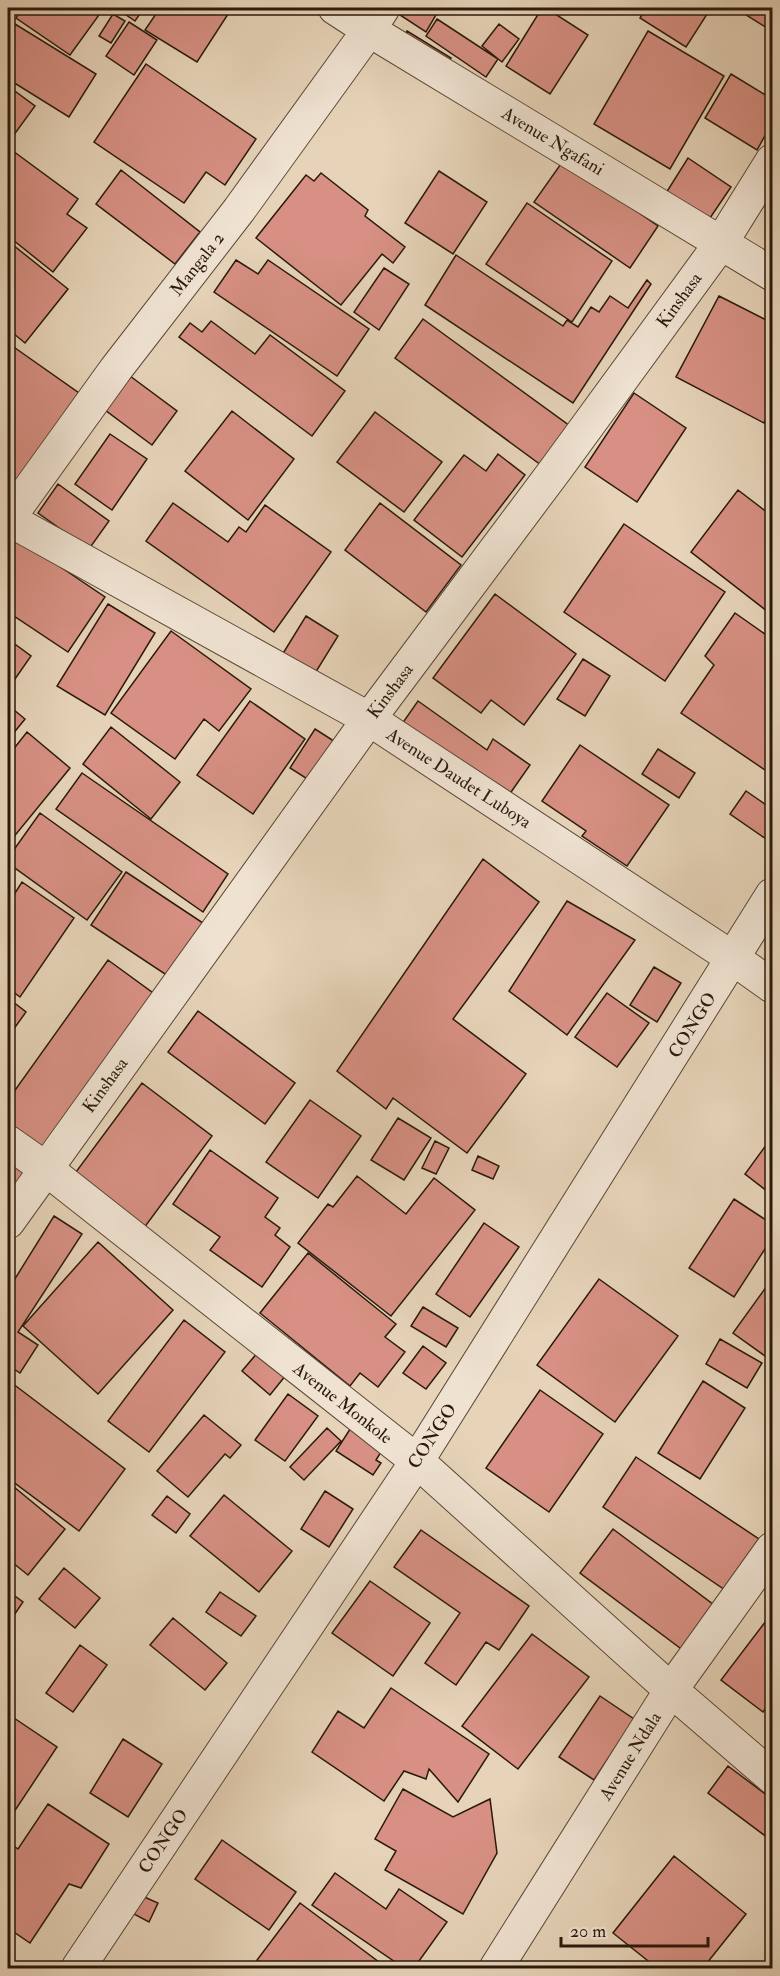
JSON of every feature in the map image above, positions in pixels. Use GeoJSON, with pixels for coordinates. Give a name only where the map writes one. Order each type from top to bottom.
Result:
{"type":"FeatureCollection","features":[{"type":"Feature","properties":{"kind":"street","name":"Avenue Ngafani"},"geometry":{"type":"LineString","coordinates":[[335,8],[376,19],[772,274]]}},
{"type":"Feature","properties":{"kind":"street","name":"Mangala 2"},"geometry":{"type":"LineString","coordinates":[[8,519],[116,369],[239,210],[376,19]]}},
{"type":"Feature","properties":{"kind":"street","name":"Kinshasa"},"geometry":{"type":"LineString","coordinates":[[8,1222],[369,719],[721,243],[772,160]]}},
{"type":"Feature","properties":{"kind":"street","name":"Avenue Daudet Luboya"},"geometry":{"type":"LineString","coordinates":[[8,519],[369,719],[772,986]]}},
{"type":"Feature","properties":{"kind":"street","name":"CONGO"},"geometry":{"type":"LineString","coordinates":[[78,1968],[417,1461],[734,959],[772,895]]}},
{"type":"Feature","properties":{"kind":"street","name":"Avenue Monkole"},"geometry":{"type":"LineString","coordinates":[[8,1142],[45,1168],[417,1461],[671,1690],[772,1777]]}},
{"type":"Feature","properties":{"kind":"street","name":"Avenue Ndala"},"geometry":{"type":"LineString","coordinates":[[496,1968],[671,1690],[772,1549]]}},
{"type":"Feature","properties":{"kind":"building"},"geometry":{"type":"Polygon","coordinates":[[[8,8],[16,8],[8,22],[8,8]]]}},
{"type":"Feature","properties":{"kind":"building"},"geometry":{"type":"Polygon","coordinates":[[[23,8],[104,8],[70,55],[16,18],[23,8]]]}},
{"type":"Feature","properties":{"kind":"building"},"geometry":{"type":"Polygon","coordinates":[[[116,8],[144,8],[135,21],[116,8]]]}},
{"type":"Feature","properties":{"kind":"building"},"geometry":{"type":"Polygon","coordinates":[[[160,8],[232,8],[197,62],[145,30],[160,8]]]}},
{"type":"Feature","properties":{"kind":"building"},"geometry":{"type":"Polygon","coordinates":[[[404,8],[440,8],[426,32],[400,15],[404,8]]]}},
{"type":"Feature","properties":{"kind":"building"},"geometry":{"type":"Polygon","coordinates":[[[542,8],[546,8],[588,35],[550,94],[506,66],[542,8]]]}},
{"type":"Feature","properties":{"kind":"building"},"geometry":{"type":"Polygon","coordinates":[[[646,8],[711,8],[686,47],[640,18],[646,8]]]}},
{"type":"Feature","properties":{"kind":"building"},"geometry":{"type":"Polygon","coordinates":[[[735,8],[772,8],[772,31],[735,8]]]}},
{"type":"Feature","properties":{"kind":"building"},"geometry":{"type":"Polygon","coordinates":[[[113,14],[125,21],[111,43],[99,36],[113,14]]]}},
{"type":"Feature","properties":{"kind":"building"},"geometry":{"type":"Polygon","coordinates":[[[437,19],[498,59],[486,77],[426,36],[437,19]]]}},
{"type":"Feature","properties":{"kind":"building"},"geometry":{"type":"Polygon","coordinates":[[[129,22],[157,40],[134,75],[106,56],[129,22]]]}},
{"type":"Feature","properties":{"kind":"building"},"geometry":{"type":"Polygon","coordinates":[[[15,24],[96,74],[69,117],[8,79],[8,36],[15,24]]]}},
{"type":"Feature","properties":{"kind":"building"},"geometry":{"type":"Polygon","coordinates":[[[499,24],[519,39],[502,62],[482,46],[499,24]]]}},
{"type":"Feature","properties":{"kind":"building"},"geometry":{"type":"Polygon","coordinates":[[[407,31],[451,58],[443,70],[399,43],[407,31]]]}},
{"type":"Feature","properties":{"kind":"building"},"geometry":{"type":"Polygon","coordinates":[[[648,31],[724,76],[670,169],[594,124],[648,31]]]}},
{"type":"Feature","properties":{"kind":"building"},"geometry":{"type":"Polygon","coordinates":[[[146,64],[256,139],[225,185],[206,172],[184,203],[94,142],[146,64]]]}},
{"type":"Feature","properties":{"kind":"building"},"geometry":{"type":"Polygon","coordinates":[[[731,74],[772,99],[772,123],[757,150],[705,118],[731,74]]]}},
{"type":"Feature","properties":{"kind":"building"},"geometry":{"type":"Polygon","coordinates":[[[8,86],[35,106],[8,143],[8,86]]]}},
{"type":"Feature","properties":{"kind":"building"},"geometry":{"type":"Polygon","coordinates":[[[13,151],[78,199],[67,214],[87,228],[53,272],[8,236],[8,159],[13,151]]]}},
{"type":"Feature","properties":{"kind":"building"},"geometry":{"type":"Polygon","coordinates":[[[688,158],[731,187],[708,221],[666,193],[688,158]]]}},
{"type":"Feature","properties":{"kind":"building"},"geometry":{"type":"Polygon","coordinates":[[[563,161],[658,226],[630,268],[534,202],[563,161]]]}},
{"type":"Feature","properties":{"kind":"building"},"geometry":{"type":"Polygon","coordinates":[[[121,170],[200,232],[175,264],[96,204],[121,170]]]}},
{"type":"Feature","properties":{"kind":"building"},"geometry":{"type":"Polygon","coordinates":[[[439,171],[487,202],[453,254],[405,223],[439,171]]]}},
{"type":"Feature","properties":{"kind":"building"},"geometry":{"type":"Polygon","coordinates":[[[321,173],[368,210],[365,216],[405,247],[393,263],[382,254],[341,305],[256,238],[306,175],[314,181],[321,173]]]}},
{"type":"Feature","properties":{"kind":"building"},"geometry":{"type":"Polygon","coordinates":[[[527,203],[612,261],[572,322],[486,264],[527,203]]]}},
{"type":"Feature","properties":{"kind":"building"},"geometry":{"type":"Polygon","coordinates":[[[8,241],[68,289],[25,343],[8,329],[8,241]]]}},
{"type":"Feature","properties":{"kind":"building"},"geometry":{"type":"Polygon","coordinates":[[[456,255],[563,326],[567,320],[578,327],[591,307],[599,312],[610,296],[628,308],[647,280],[651,284],[573,403],[425,305],[456,255]]]}},
{"type":"Feature","properties":{"kind":"building"},"geometry":{"type":"Polygon","coordinates":[[[236,260],[258,274],[268,260],[369,329],[337,376],[214,292],[236,260]]]}},
{"type":"Feature","properties":{"kind":"building"},"geometry":{"type":"Polygon","coordinates":[[[384,268],[409,284],[379,330],[354,312],[384,268]]]}},
{"type":"Feature","properties":{"kind":"building"},"geometry":{"type":"Polygon","coordinates":[[[719,296],[772,323],[772,406],[764,423],[676,377],[719,296]]]}},
{"type":"Feature","properties":{"kind":"building"},"geometry":{"type":"Polygon","coordinates":[[[423,319],[570,426],[541,465],[395,358],[423,319]]]}},
{"type":"Feature","properties":{"kind":"building"},"geometry":{"type":"Polygon","coordinates":[[[211,321],[255,354],[270,335],[345,391],[312,436],[179,337],[190,323],[202,332],[211,321]]]}},
{"type":"Feature","properties":{"kind":"building"},"geometry":{"type":"Polygon","coordinates":[[[8,343],[79,393],[8,496],[8,343]]]}},
{"type":"Feature","properties":{"kind":"building"},"geometry":{"type":"Polygon","coordinates":[[[130,376],[177,411],[152,445],[105,410],[130,376]]]}},
{"type":"Feature","properties":{"kind":"building"},"geometry":{"type":"Polygon","coordinates":[[[634,393],[686,428],[637,502],[585,467],[634,393]]]}},
{"type":"Feature","properties":{"kind":"building"},"geometry":{"type":"Polygon","coordinates":[[[232,411],[294,459],[248,520],[185,471],[232,411]]]}},
{"type":"Feature","properties":{"kind":"building"},"geometry":{"type":"Polygon","coordinates":[[[375,412],[442,462],[404,512],[337,462],[375,412]]]}},
{"type":"Feature","properties":{"kind":"building"},"geometry":{"type":"Polygon","coordinates":[[[110,434],[147,459],[112,510],[75,484],[110,434]]]}},
{"type":"Feature","properties":{"kind":"building"},"geometry":{"type":"Polygon","coordinates":[[[498,454],[525,475],[462,557],[414,520],[464,455],[486,471],[498,454]]]}},
{"type":"Feature","properties":{"kind":"building"},"geometry":{"type":"Polygon","coordinates":[[[58,484],[109,521],[89,549],[38,513],[58,484]]]}},
{"type":"Feature","properties":{"kind":"building"},"geometry":{"type":"Polygon","coordinates":[[[738,490],[772,516],[772,615],[691,552],[738,490]]]}},
{"type":"Feature","properties":{"kind":"building"},"geometry":{"type":"Polygon","coordinates":[[[173,503],[228,542],[239,527],[246,532],[265,505],[331,552],[274,632],[146,541],[173,503]]]}},
{"type":"Feature","properties":{"kind":"building"},"geometry":{"type":"Polygon","coordinates":[[[380,503],[461,565],[426,612],[345,550],[380,503]]]}},
{"type":"Feature","properties":{"kind":"building"},"geometry":{"type":"Polygon","coordinates":[[[624,524],[725,592],[665,681],[564,612],[624,524]]]}},
{"type":"Feature","properties":{"kind":"building"},"geometry":{"type":"Polygon","coordinates":[[[16,537],[105,597],[68,652],[8,612],[8,550],[16,537]]]}},
{"type":"Feature","properties":{"kind":"building"},"geometry":{"type":"Polygon","coordinates":[[[495,594],[576,654],[524,725],[491,700],[481,713],[433,678],[495,594]]]}},
{"type":"Feature","properties":{"kind":"building"},"geometry":{"type":"Polygon","coordinates":[[[108,604],[155,633],[105,715],[57,686],[108,604]]]}},
{"type":"Feature","properties":{"kind":"building"},"geometry":{"type":"Polygon","coordinates":[[[735,613],[772,639],[772,765],[768,772],[681,713],[714,665],[705,656],[735,613]]]}},
{"type":"Feature","properties":{"kind":"building"},"geometry":{"type":"Polygon","coordinates":[[[306,616],[338,636],[314,675],[282,655],[306,616]]]}},
{"type":"Feature","properties":{"kind":"building"},"geometry":{"type":"Polygon","coordinates":[[[171,631],[251,689],[219,731],[204,719],[175,759],[111,713],[171,631]]]}},
{"type":"Feature","properties":{"kind":"building"},"geometry":{"type":"Polygon","coordinates":[[[8,639],[31,656],[8,689],[8,639]]]}},
{"type":"Feature","properties":{"kind":"building"},"geometry":{"type":"Polygon","coordinates":[[[583,659],[610,676],[585,716],[557,699],[583,659]]]}},
{"type":"Feature","properties":{"kind":"building"},"geometry":{"type":"Polygon","coordinates":[[[250,701],[305,739],[253,814],[197,775],[250,701]]]}},
{"type":"Feature","properties":{"kind":"building"},"geometry":{"type":"Polygon","coordinates":[[[418,701],[487,750],[493,739],[530,765],[502,805],[397,731],[418,701]]]}},
{"type":"Feature","properties":{"kind":"building"},"geometry":{"type":"Polygon","coordinates":[[[8,705],[25,719],[8,740],[8,705]]]}},
{"type":"Feature","properties":{"kind":"building"},"geometry":{"type":"Polygon","coordinates":[[[111,727],[180,782],[151,819],[83,764],[111,727]]]}},
{"type":"Feature","properties":{"kind":"building"},"geometry":{"type":"Polygon","coordinates":[[[315,729],[337,743],[312,782],[290,768],[315,729]]]}},
{"type":"Feature","properties":{"kind":"building"},"geometry":{"type":"Polygon","coordinates":[[[27,732],[70,768],[8,844],[8,756],[27,732]]]}},
{"type":"Feature","properties":{"kind":"building"},"geometry":{"type":"Polygon","coordinates":[[[580,745],[669,805],[627,866],[582,836],[586,831],[542,801],[580,745]]]}},
{"type":"Feature","properties":{"kind":"building"},"geometry":{"type":"Polygon","coordinates":[[[658,749],[695,773],[679,798],[642,774],[658,749]]]}},
{"type":"Feature","properties":{"kind":"building"},"geometry":{"type":"Polygon","coordinates":[[[82,773],[228,874],[203,912],[56,809],[82,773]]]}},
{"type":"Feature","properties":{"kind":"building"},"geometry":{"type":"Polygon","coordinates":[[[746,791],[772,809],[772,835],[769,841],[730,814],[746,791]]]}},
{"type":"Feature","properties":{"kind":"building"},"geometry":{"type":"Polygon","coordinates":[[[40,813],[122,872],[87,920],[8,863],[8,858],[40,813]]]}},
{"type":"Feature","properties":{"kind":"building"},"geometry":{"type":"Polygon","coordinates":[[[483,859],[539,902],[453,1019],[526,1074],[467,1153],[393,1098],[386,1109],[337,1071],[483,859]]]}},
{"type":"Feature","properties":{"kind":"building"},"geometry":{"type":"Polygon","coordinates":[[[126,872],[206,925],[171,978],[91,925],[126,872]]]}},
{"type":"Feature","properties":{"kind":"building"},"geometry":{"type":"Polygon","coordinates":[[[22,882],[74,918],[20,997],[8,988],[8,904],[22,882]]]}},
{"type":"Feature","properties":{"kind":"building"},"geometry":{"type":"Polygon","coordinates":[[[567,901],[635,940],[567,1035],[509,991],[567,901]]]}},
{"type":"Feature","properties":{"kind":"building"},"geometry":{"type":"Polygon","coordinates":[[[108,960],[160,998],[45,1160],[8,1133],[8,1100],[108,960]]]}},
{"type":"Feature","properties":{"kind":"building"},"geometry":{"type":"Polygon","coordinates":[[[654,967],[681,983],[657,1022],[630,1005],[654,967]]]}},
{"type":"Feature","properties":{"kind":"building"},"geometry":{"type":"Polygon","coordinates":[[[607,993],[649,1023],[617,1067],[575,1037],[607,993]]]}},
{"type":"Feature","properties":{"kind":"building"},"geometry":{"type":"Polygon","coordinates":[[[8,998],[26,1012],[8,1037],[8,998]]]}},
{"type":"Feature","properties":{"kind":"building"},"geometry":{"type":"Polygon","coordinates":[[[198,1011],[295,1083],[265,1124],[168,1052],[198,1011]]]}},
{"type":"Feature","properties":{"kind":"building"},"geometry":{"type":"Polygon","coordinates":[[[142,1083],[212,1136],[141,1232],[70,1180],[142,1083]]]}},
{"type":"Feature","properties":{"kind":"building"},"geometry":{"type":"Polygon","coordinates":[[[310,1100],[361,1136],[318,1198],[266,1162],[310,1100]]]}},
{"type":"Feature","properties":{"kind":"building"},"geometry":{"type":"Polygon","coordinates":[[[398,1118],[431,1138],[404,1180],[371,1160],[398,1118]]]}},
{"type":"Feature","properties":{"kind":"building"},"geometry":{"type":"Polygon","coordinates":[[[772,1137],[772,1195],[745,1174],[772,1137]]]}},
{"type":"Feature","properties":{"kind":"building"},"geometry":{"type":"Polygon","coordinates":[[[435,1141],[449,1148],[436,1174],[422,1168],[435,1141]]]}},
{"type":"Feature","properties":{"kind":"building"},"geometry":{"type":"Polygon","coordinates":[[[210,1150],[278,1198],[265,1217],[280,1228],[275,1235],[290,1247],[262,1287],[210,1250],[220,1237],[173,1204],[210,1150]]]}},
{"type":"Feature","properties":{"kind":"building"},"geometry":{"type":"Polygon","coordinates":[[[478,1156],[499,1166],[493,1179],[472,1170],[478,1156]]]}},
{"type":"Feature","properties":{"kind":"building"},"geometry":{"type":"Polygon","coordinates":[[[8,1161],[28,1174],[8,1206],[8,1161]]]}},
{"type":"Feature","properties":{"kind":"building"},"geometry":{"type":"Polygon","coordinates":[[[357,1176],[406,1214],[434,1178],[475,1210],[391,1316],[298,1243],[328,1204],[333,1207],[357,1176]]]}},
{"type":"Feature","properties":{"kind":"building"},"geometry":{"type":"Polygon","coordinates":[[[734,1199],[772,1224],[772,1238],[734,1297],[689,1268],[734,1199]]]}},
{"type":"Feature","properties":{"kind":"building"},"geometry":{"type":"Polygon","coordinates":[[[54,1216],[82,1234],[18,1332],[38,1345],[20,1373],[8,1365],[8,1290],[54,1216]]]}},
{"type":"Feature","properties":{"kind":"building"},"geometry":{"type":"Polygon","coordinates":[[[484,1223],[519,1247],[470,1317],[436,1294],[484,1223]]]}},
{"type":"Feature","properties":{"kind":"building"},"geometry":{"type":"Polygon","coordinates":[[[98,1242],[173,1310],[98,1394],[23,1326],[98,1242]]]}},
{"type":"Feature","properties":{"kind":"building"},"geometry":{"type":"Polygon","coordinates":[[[308,1253],[396,1324],[385,1337],[405,1352],[378,1387],[360,1373],[350,1386],[260,1313],[308,1253]]]}},
{"type":"Feature","properties":{"kind":"building"},"geometry":{"type":"Polygon","coordinates":[[[599,1279],[678,1336],[615,1422],[537,1365],[599,1279]]]}},
{"type":"Feature","properties":{"kind":"building"},"geometry":{"type":"Polygon","coordinates":[[[769,1283],[772,1286],[772,1361],[733,1333],[769,1283]]]}},
{"type":"Feature","properties":{"kind":"building"},"geometry":{"type":"Polygon","coordinates":[[[423,1307],[458,1328],[446,1347],[411,1326],[423,1307]]]}},
{"type":"Feature","properties":{"kind":"building"},"geometry":{"type":"Polygon","coordinates":[[[184,1320],[225,1352],[149,1452],[108,1421],[184,1320]]]}},
{"type":"Feature","properties":{"kind":"building"},"geometry":{"type":"Polygon","coordinates":[[[720,1339],[762,1363],[747,1388],[706,1364],[720,1339]]]}},
{"type":"Feature","properties":{"kind":"building"},"geometry":{"type":"Polygon","coordinates":[[[423,1346],[446,1363],[426,1389],[403,1373],[423,1346]]]}},
{"type":"Feature","properties":{"kind":"building"},"geometry":{"type":"Polygon","coordinates":[[[259,1351],[286,1375],[270,1395],[242,1371],[259,1351]]]}},
{"type":"Feature","properties":{"kind":"building"},"geometry":{"type":"Polygon","coordinates":[[[8,1380],[125,1469],[79,1531],[8,1478],[8,1380]]]}},
{"type":"Feature","properties":{"kind":"building"},"geometry":{"type":"Polygon","coordinates":[[[703,1381],[745,1408],[700,1479],[658,1453],[703,1381]]]}},
{"type":"Feature","properties":{"kind":"building"},"geometry":{"type":"Polygon","coordinates":[[[540,1390],[603,1434],[549,1512],[486,1468],[540,1390]]]}},
{"type":"Feature","properties":{"kind":"building"},"geometry":{"type":"Polygon","coordinates":[[[288,1394],[318,1416],[285,1461],[255,1440],[288,1394]]]}},
{"type":"Feature","properties":{"kind":"building"},"geometry":{"type":"Polygon","coordinates":[[[204,1415],[241,1445],[230,1458],[225,1454],[188,1497],[157,1471],[204,1415]]]}},
{"type":"Feature","properties":{"kind":"building"},"geometry":{"type":"Polygon","coordinates":[[[352,1426],[384,1447],[376,1460],[381,1463],[373,1475],[336,1451],[352,1426]]]}},
{"type":"Feature","properties":{"kind":"building"},"geometry":{"type":"Polygon","coordinates":[[[327,1428],[341,1441],[304,1480],[290,1467],[327,1428]]]}},
{"type":"Feature","properties":{"kind":"building"},"geometry":{"type":"Polygon","coordinates":[[[636,1457],[762,1541],[728,1592],[603,1507],[636,1457]]]}},
{"type":"Feature","properties":{"kind":"building"},"geometry":{"type":"Polygon","coordinates":[[[8,1482],[65,1529],[28,1575],[8,1559],[8,1482]]]}},
{"type":"Feature","properties":{"kind":"building"},"geometry":{"type":"Polygon","coordinates":[[[325,1491],[353,1509],[329,1547],[301,1529],[325,1491]]]}},
{"type":"Feature","properties":{"kind":"building"},"geometry":{"type":"Polygon","coordinates":[[[224,1495],[292,1551],[259,1592],[190,1536],[224,1495]]]}},
{"type":"Feature","properties":{"kind":"building"},"geometry":{"type":"Polygon","coordinates":[[[167,1496],[190,1514],[176,1533],[152,1515],[167,1496]]]}},
{"type":"Feature","properties":{"kind":"building"},"geometry":{"type":"Polygon","coordinates":[[[613,1529],[718,1608],[684,1651],[580,1573],[613,1529]]]}},
{"type":"Feature","properties":{"kind":"building"},"geometry":{"type":"Polygon","coordinates":[[[421,1530],[529,1606],[499,1650],[486,1642],[456,1685],[425,1663],[460,1613],[394,1567],[421,1530]]]}},
{"type":"Feature","properties":{"kind":"building"},"geometry":{"type":"Polygon","coordinates":[[[64,1568],[100,1598],[75,1628],[39,1599],[64,1568]]]}},
{"type":"Feature","properties":{"kind":"building"},"geometry":{"type":"Polygon","coordinates":[[[370,1581],[430,1623],[393,1676],[332,1633],[370,1581]]]}},
{"type":"Feature","properties":{"kind":"building"},"geometry":{"type":"Polygon","coordinates":[[[8,1591],[23,1602],[8,1624],[8,1591]]]}},
{"type":"Feature","properties":{"kind":"building"},"geometry":{"type":"Polygon","coordinates":[[[220,1592],[256,1616],[241,1636],[206,1612],[220,1592]]]}},
{"type":"Feature","properties":{"kind":"building"},"geometry":{"type":"Polygon","coordinates":[[[772,1613],[772,1700],[763,1712],[721,1680],[772,1613]]]}},
{"type":"Feature","properties":{"kind":"building"},"geometry":{"type":"Polygon","coordinates":[[[173,1618],[227,1663],[205,1690],[150,1645],[173,1618]]]}},
{"type":"Feature","properties":{"kind":"building"},"geometry":{"type":"Polygon","coordinates":[[[532,1634],[589,1677],[518,1769],[462,1726],[532,1634]]]}},
{"type":"Feature","properties":{"kind":"building"},"geometry":{"type":"Polygon","coordinates":[[[80,1645],[107,1665],[73,1712],[46,1693],[80,1645]]]}},
{"type":"Feature","properties":{"kind":"building"},"geometry":{"type":"Polygon","coordinates":[[[391,1688],[489,1754],[458,1802],[429,1769],[426,1779],[404,1771],[384,1801],[312,1752],[338,1711],[364,1728],[391,1688]]]}},
{"type":"Feature","properties":{"kind":"building"},"geometry":{"type":"Polygon","coordinates":[[[600,1696],[634,1719],[594,1780],[559,1757],[600,1696]]]}},
{"type":"Feature","properties":{"kind":"building"},"geometry":{"type":"Polygon","coordinates":[[[8,1714],[57,1747],[8,1821],[8,1714]]]}},
{"type":"Feature","properties":{"kind":"building"},"geometry":{"type":"Polygon","coordinates":[[[123,1739],[162,1764],[128,1817],[90,1793],[123,1739]]]}},
{"type":"Feature","properties":{"kind":"building"},"geometry":{"type":"Polygon","coordinates":[[[728,1766],[772,1799],[772,1841],[708,1793],[728,1766]]]}},
{"type":"Feature","properties":{"kind":"building"},"geometry":{"type":"Polygon","coordinates":[[[403,1789],[453,1817],[490,1799],[497,1853],[463,1914],[385,1870],[396,1851],[375,1839],[403,1789]]]}},
{"type":"Feature","properties":{"kind":"building"},"geometry":{"type":"Polygon","coordinates":[[[48,1804],[109,1844],[81,1888],[69,1884],[30,1943],[8,1928],[8,1842],[18,1849],[48,1804]]]}},
{"type":"Feature","properties":{"kind":"building"},"geometry":{"type":"Polygon","coordinates":[[[222,1840],[296,1892],[269,1930],[195,1879],[222,1840]]]}},
{"type":"Feature","properties":{"kind":"building"},"geometry":{"type":"Polygon","coordinates":[[[674,1856],[746,1914],[703,1968],[657,1968],[613,1933],[674,1856]]]}},
{"type":"Feature","properties":{"kind":"building"},"geometry":{"type":"Polygon","coordinates":[[[335,1873],[386,1909],[399,1889],[447,1922],[414,1968],[404,1968],[312,1905],[335,1873]]]}},
{"type":"Feature","properties":{"kind":"building"},"geometry":{"type":"Polygon","coordinates":[[[140,1895],[158,1903],[149,1922],[132,1913],[140,1895]]]}},
{"type":"Feature","properties":{"kind":"building"},"geometry":{"type":"Polygon","coordinates":[[[300,1903],[387,1968],[268,1968],[257,1960],[300,1903]]]}}]}
